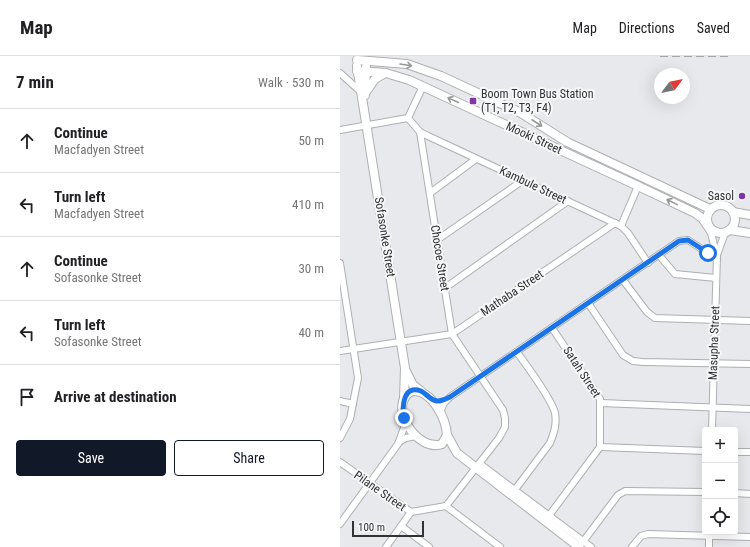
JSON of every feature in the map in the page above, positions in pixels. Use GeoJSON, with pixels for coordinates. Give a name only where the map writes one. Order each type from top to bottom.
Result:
{"type":"FeatureCollection","features":[{"type":"Feature","properties":{"kind":"main road","name":"Mooki Street"},"geometry":{"type":"LineString","coordinates":[[357,58],[375,58],[418,67],[441,76],[521,113],[567,142],[680,194],[712,207]]}},
{"type":"Feature","properties":{"kind":"main road","name":"Sofasonke Street"},"geometry":{"type":"LineString","coordinates":[[357,58],[362,71],[364,106],[405,368],[403,408],[406,422],[416,436],[428,444],[436,445],[457,453],[478,466],[580,545]]}},
{"type":"Feature","properties":{"kind":"main road","name":"Sofasonke Street"},"geometry":{"type":"LineString","coordinates":[[362,71],[367,58]]}},
{"type":"Feature","properties":{"kind":"main road","name":"Mooki Street"},"geometry":{"type":"LineString","coordinates":[[362,71],[386,73],[423,86],[638,186],[703,219]]}},
{"type":"Feature","properties":{"kind":"main road"},"geometry":{"type":"LineString","coordinates":[[363,92],[374,79],[386,73]]}},
{"type":"Feature","properties":{"kind":"main road"},"geometry":{"type":"LineString","coordinates":[[750,216],[733,212],[724,205],[712,207],[703,219],[714,231],[750,233]]}},
{"type":"Feature","properties":{"kind":"main road"},"geometry":{"type":"LineString","coordinates":[[727,232],[735,220],[733,212]]}},
{"type":"Feature","properties":{"kind":"main road","name":"Sofasonke Street"},"geometry":{"type":"LineString","coordinates":[[405,368],[411,382],[430,398],[440,412],[445,422],[447,435],[457,453]]}},
{"type":"Feature","properties":{"kind":"main road"},"geometry":{"type":"LineString","coordinates":[[404,399],[408,393],[417,390],[420,391]]}},
{"type":"Feature","properties":{"kind":"main road"},"geometry":{"type":"LineString","coordinates":[[436,445],[444,442],[447,435]]}},
{"type":"Feature","properties":{"kind":"street"},"geometry":{"type":"LineString","coordinates":[[340,74],[363,92]]}},
{"type":"Feature","properties":{"kind":"street"},"geometry":{"type":"LineString","coordinates":[[340,130],[408,118],[423,86]]}},
{"type":"Feature","properties":{"kind":"street","name":"Kambule Street"},"geometry":{"type":"LineString","coordinates":[[408,118],[420,132],[618,224],[628,232],[648,262]]}},
{"type":"Feature","properties":{"kind":"street","name":"Chocoe Street"},"geometry":{"type":"LineString","coordinates":[[420,132],[452,334],[503,410],[505,418],[503,433],[478,466]]}},
{"type":"Feature","properties":{"kind":"street"},"geometry":{"type":"LineString","coordinates":[[430,193],[476,159]]}},
{"type":"Feature","properties":{"kind":"street"},"geometry":{"type":"LineString","coordinates":[[437,240],[522,180]]}},
{"type":"Feature","properties":{"kind":"street"},"geometry":{"type":"LineString","coordinates":[[618,224],[638,186]]}},
{"type":"Feature","properties":{"kind":"street"},"geometry":{"type":"LineString","coordinates":[[445,288],[568,201]]}},
{"type":"Feature","properties":{"kind":"street"},"geometry":{"type":"LineString","coordinates":[[703,219],[710,233],[716,254]]}},
{"type":"Feature","properties":{"kind":"street","name":"Mathaba Street"},"geometry":{"type":"LineString","coordinates":[[340,352],[452,334],[618,224]]}},
{"type":"Feature","properties":{"kind":"street","name":"Masupha Street"},"geometry":{"type":"LineString","coordinates":[[712,427],[716,278],[714,231]]}},
{"type":"Feature","properties":{"kind":"street","name":"Masupha Street"},"geometry":{"type":"LineString","coordinates":[[716,254],[727,232]]}},
{"type":"Feature","properties":{"kind":"street"},"geometry":{"type":"LineString","coordinates":[[440,412],[444,403],[450,397],[679,241],[688,240],[716,254]]}},
{"type":"Feature","properties":{"kind":"street"},"geometry":{"type":"LineString","coordinates":[[659,255],[675,274],[716,278]]}},
{"type":"Feature","properties":{"kind":"street"},"geometry":{"type":"LineString","coordinates":[[340,264],[343,307],[354,349],[358,381],[347,425],[340,438]]}},
{"type":"Feature","properties":{"kind":"street"},"geometry":{"type":"LineString","coordinates":[[623,280],[647,312],[655,318],[750,321]]}},
{"type":"Feature","properties":{"kind":"street"},"geometry":{"type":"LineString","coordinates":[[588,303],[626,358],[643,362],[750,364]]}},
{"type":"Feature","properties":{"kind":"street","name":"Satah Street"},"geometry":{"type":"LineString","coordinates":[[552,328],[599,396],[601,403],[600,447]]}},
{"type":"Feature","properties":{"kind":"street"},"geometry":{"type":"LineString","coordinates":[[513,492],[550,443],[556,421],[552,406],[517,352]]}},
{"type":"Feature","properties":{"kind":"street"},"geometry":{"type":"LineString","coordinates":[[430,398],[438,401],[450,397]]}},
{"type":"Feature","properties":{"kind":"street"},"geometry":{"type":"LineString","coordinates":[[340,401],[353,404]]}},
{"type":"Feature","properties":{"kind":"street"},"geometry":{"type":"LineString","coordinates":[[601,403],[750,409]]}},
{"type":"Feature","properties":{"kind":"street"},"geometry":{"type":"LineString","coordinates":[[340,524],[398,444],[406,422]]}},
{"type":"Feature","properties":{"kind":"street"},"geometry":{"type":"LineString","coordinates":[[398,444],[406,438],[416,436]]}},
{"type":"Feature","properties":{"kind":"street"},"geometry":{"type":"LineString","coordinates":[[547,518],[600,447],[702,451]]}},
{"type":"Feature","properties":{"kind":"street"},"geometry":{"type":"LineString","coordinates":[[738,452],[750,452]]}},
{"type":"Feature","properties":{"kind":"street","name":"Pilane Street"},"geometry":{"type":"LineString","coordinates":[[340,462],[411,512],[446,506]]}},
{"type":"Feature","properties":{"kind":"street"},"geometry":{"type":"LineString","coordinates":[[478,466],[446,506],[500,547]]}},
{"type":"Feature","properties":{"kind":"street"},"geometry":{"type":"LineString","coordinates":[[591,547],[580,545],[618,495],[625,491],[702,492]]}},
{"type":"Feature","properties":{"kind":"street"},"geometry":{"type":"LineString","coordinates":[[738,493],[750,494]]}},
{"type":"Feature","properties":{"kind":"street"},"geometry":{"type":"LineString","coordinates":[[386,547],[411,512]]}},
{"type":"Feature","properties":{"kind":"street"},"geometry":{"type":"LineString","coordinates":[[401,526],[429,547]]}},
{"type":"Feature","properties":{"kind":"street"},"geometry":{"type":"LineString","coordinates":[[632,547],[645,534],[702,534]]}},
{"type":"Feature","properties":{"kind":"street"},"geometry":{"type":"LineString","coordinates":[[709,535],[709,547]]}},
{"type":"Feature","properties":{"kind":"street"},"geometry":{"type":"LineString","coordinates":[[723,535],[750,537]]}},
{"type":"Feature","properties":{"kind":"railway"},"geometry":{"type":"LineString","coordinates":[[660,56],[728,56]]}},
{"type":"Feature","properties":{"kind":"place","name":"Boom Town Bus Station (T1, T2, T3, F4)"},"geometry":{"type":"Point","coordinates":[473,101]}},
{"type":"Feature","properties":{"kind":"place","name":"Sasol"},"geometry":{"type":"Point","coordinates":[742,196]}},
{"type":"Feature","properties":{"kind":"route"},"geometry":{"type":"LineString","coordinates":[[404,418],[403,404],[408,393],[417,390],[438,401],[450,397],[679,241],[688,240],[708,253]]}}]}
